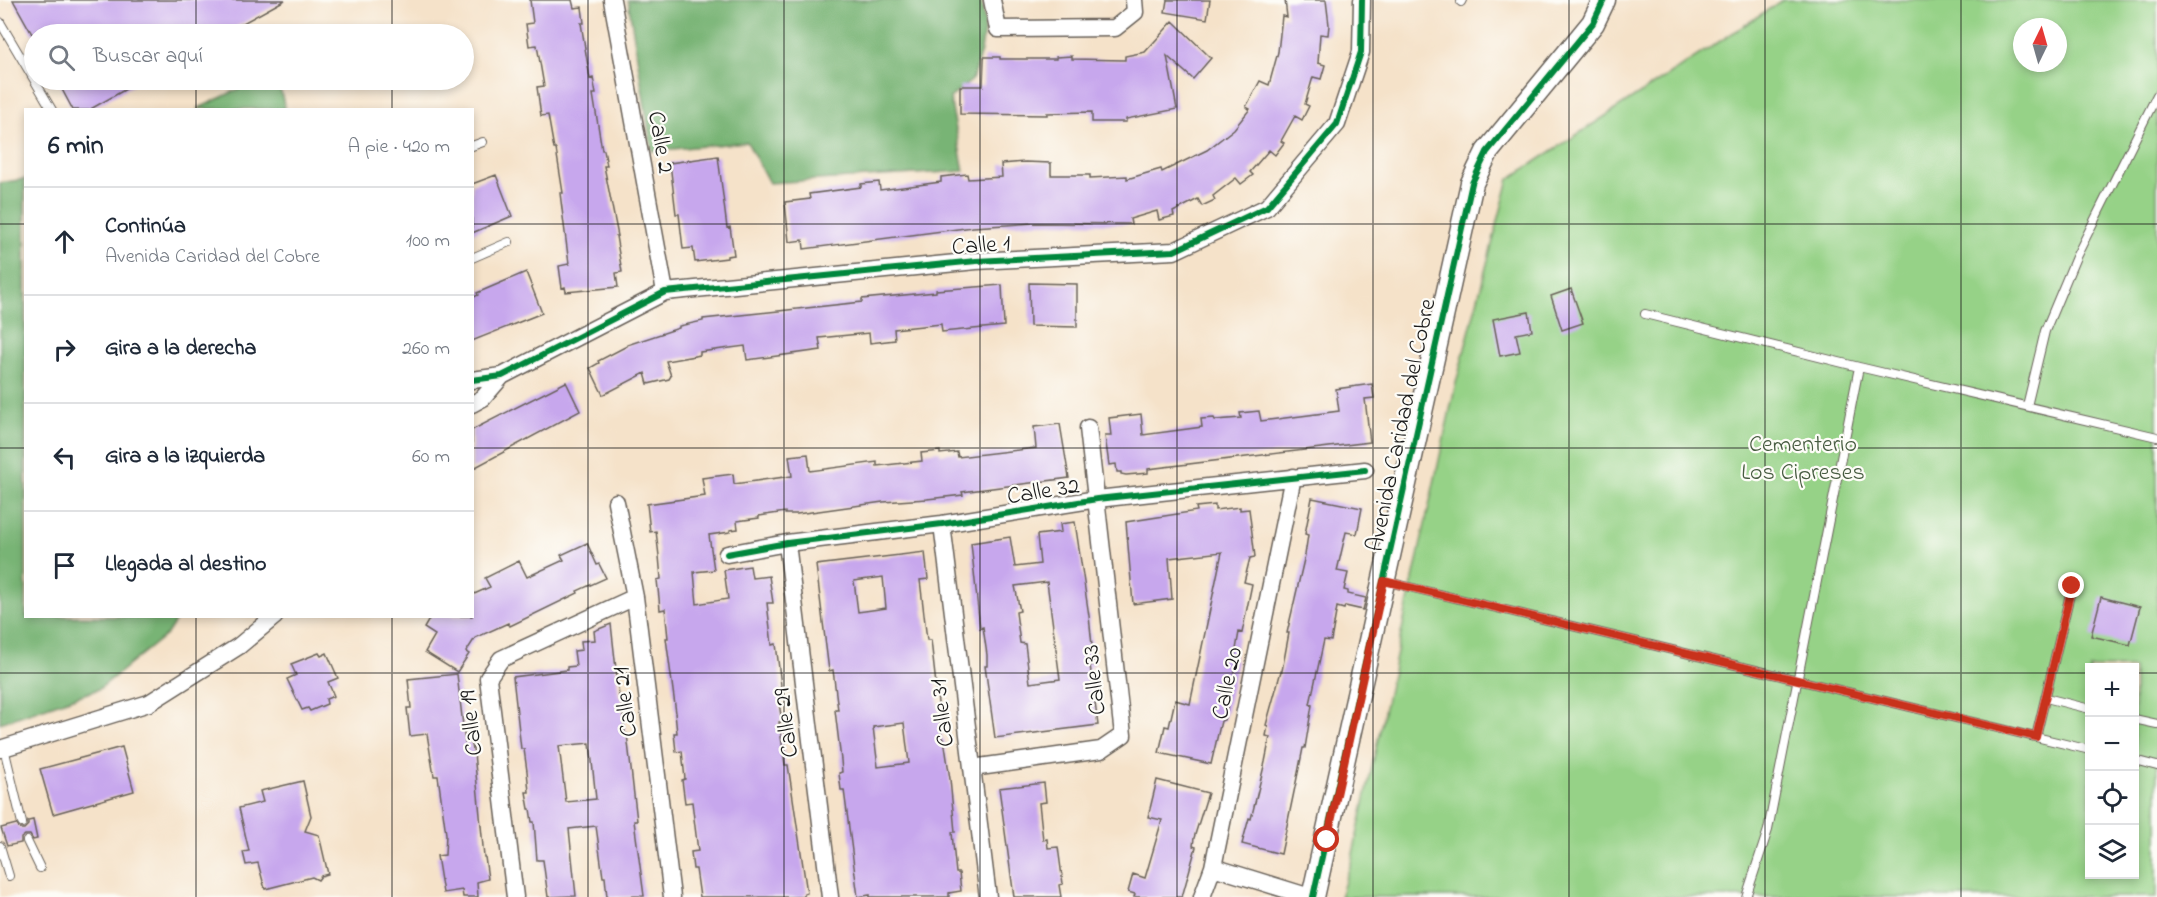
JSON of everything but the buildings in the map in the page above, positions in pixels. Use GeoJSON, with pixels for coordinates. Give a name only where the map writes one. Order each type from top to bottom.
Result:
{"type":"FeatureCollection","features":[{"type":"Feature","properties":{"kind":"street","name":"Calle 2"},"geometry":{"type":"LineString","coordinates":[[612,0],[665,292]]}},
{"type":"Feature","properties":{"kind":"street"},"geometry":{"type":"LineString","coordinates":[[997,2],[998,28],[1115,28],[1136,12],[1134,0]]}},
{"type":"Feature","properties":{"kind":"street","name":"Calle 1"},"geometry":{"type":"LineString","coordinates":[[474,380],[502,376],[665,292],[976,261],[1174,251],[1267,207],[1337,124],[1361,52],[1362,0]]}},
{"type":"Feature","properties":{"kind":"street","name":"Avenida Caridad del Cobre"},"geometry":{"type":"LineString","coordinates":[[1311,897],[1472,183],[1486,152],[1593,23],[1604,0]]}},
{"type":"Feature","properties":{"kind":"street","name":"Calle 1"},"geometry":{"type":"LineString","coordinates":[[474,403],[483,398],[502,376]]}},
{"type":"Feature","properties":{"kind":"street"},"geometry":{"type":"LineString","coordinates":[[1088,428],[1097,500]]}},
{"type":"Feature","properties":{"kind":"street","name":"Calle 32"},"geometry":{"type":"LineString","coordinates":[[727,554],[787,543],[942,524],[1097,500],[1365,470]]}},
{"type":"Feature","properties":{"kind":"street","name":"Calle 20"},"geometry":{"type":"LineString","coordinates":[[1203,897],[1213,867],[1293,477]]}},
{"type":"Feature","properties":{"kind":"street","name":"Calle 33"},"geometry":{"type":"LineString","coordinates":[[972,768],[1101,750],[1123,735],[1097,500]]}},
{"type":"Feature","properties":{"kind":"street","name":"Calle 21"},"geometry":{"type":"LineString","coordinates":[[616,502],[635,597],[672,897]]}},
{"type":"Feature","properties":{"kind":"street","name":"Calle 31"},"geometry":{"type":"LineString","coordinates":[[942,524],[987,897]]}},
{"type":"Feature","properties":{"kind":"street","name":"Calle 29"},"geometry":{"type":"LineString","coordinates":[[787,543],[830,897]]}},
{"type":"Feature","properties":{"kind":"street","name":"Calle 19"},"geometry":{"type":"LineString","coordinates":[[515,897],[488,678],[501,659],[635,597]]}},
{"type":"Feature","properties":{"kind":"street"},"geometry":{"type":"LineString","coordinates":[[2,748],[149,703],[239,646],[273,618]]}},
{"type":"Feature","properties":{"kind":"street"},"geometry":{"type":"LineString","coordinates":[[1213,867],[1311,897]]}},
{"type":"Feature","properties":{"kind":"lane"},"geometry":{"type":"LineString","coordinates":[[0,22],[24,63]]}},
{"type":"Feature","properties":{"kind":"lane"},"geometry":{"type":"LineString","coordinates":[[40,90],[51,108]]}},
{"type":"Feature","properties":{"kind":"lane"},"geometry":{"type":"LineString","coordinates":[[2027,406],[2045,331],[2076,257],[2157,95]]}},
{"type":"Feature","properties":{"kind":"lane"},"geometry":{"type":"LineString","coordinates":[[474,145],[483,142]]}},
{"type":"Feature","properties":{"kind":"lane"},"geometry":{"type":"LineString","coordinates":[[474,257],[509,242]]}},
{"type":"Feature","properties":{"kind":"lane"},"geometry":{"type":"LineString","coordinates":[[1645,314],[2157,437]]}},
{"type":"Feature","properties":{"kind":"lane"},"geometry":{"type":"LineString","coordinates":[[1746,897],[1768,830],[1859,367]]}},
{"type":"Feature","properties":{"kind":"lane"},"geometry":{"type":"LineString","coordinates":[[1384,581],[2085,749]]}},
{"type":"Feature","properties":{"kind":"lane"},"geometry":{"type":"LineString","coordinates":[[2036,737],[2072,586]]}},
{"type":"Feature","properties":{"kind":"lane"},"geometry":{"type":"LineString","coordinates":[[2046,699],[2085,708]]}},
{"type":"Feature","properties":{"kind":"lane"},"geometry":{"type":"LineString","coordinates":[[2139,720],[2157,724]]}},
{"type":"Feature","properties":{"kind":"lane"},"geometry":{"type":"LineString","coordinates":[[2,748],[22,823]]}},
{"type":"Feature","properties":{"kind":"lane"},"geometry":{"type":"LineString","coordinates":[[2139,761],[2157,766]]}},
{"type":"Feature","properties":{"kind":"lane"},"geometry":{"type":"LineString","coordinates":[[27,841],[40,868]]}},
{"type":"Feature","properties":{"kind":"lane"},"geometry":{"type":"LineString","coordinates":[[0,846],[9,876]]}},
{"type":"Feature","properties":{"kind":"green space"},"geometry":{"type":"Polygon","coordinates":[[[628,0],[981,0],[985,23],[981,51],[972,80],[950,98],[964,171],[769,183],[747,142],[652,151],[628,0]]]}},
{"type":"Feature","properties":{"kind":"green space","name":"Cementerio Los Cipreses"},"geometry":{"type":"Polygon","coordinates":[[[1783,0],[2157,0],[2157,897],[1340,897],[1351,863],[1455,387],[1509,179],[1783,0]]]}},
{"type":"Feature","properties":{"kind":"green space"},"geometry":{"type":"Polygon","coordinates":[[[236,90],[279,90],[285,108],[199,108],[236,90]]]}},
{"type":"Feature","properties":{"kind":"green space"},"geometry":{"type":"Polygon","coordinates":[[[24,179],[24,618],[177,618],[167,634],[99,689],[0,723],[0,183],[24,179]]]}},
{"type":"Feature","properties":{"kind":"cycle path"},"geometry":{"type":"LineString","coordinates":[[474,380],[502,376],[665,292],[976,261],[1174,251],[1267,207],[1337,124],[1361,52],[1362,0]]}},
{"type":"Feature","properties":{"kind":"cycle path"},"geometry":{"type":"LineString","coordinates":[[1313,897],[1472,183],[1487,152],[1593,23],[1604,0]]}},
{"type":"Feature","properties":{"kind":"cycle path"},"geometry":{"type":"LineString","coordinates":[[727,554],[787,543],[942,524],[1097,499],[1365,470]]}},
{"type":"Feature","properties":{"kind":"route"},"geometry":{"type":"LineString","coordinates":[[1327,840],[1384,581],[2036,737],[2072,586]]}}]}
